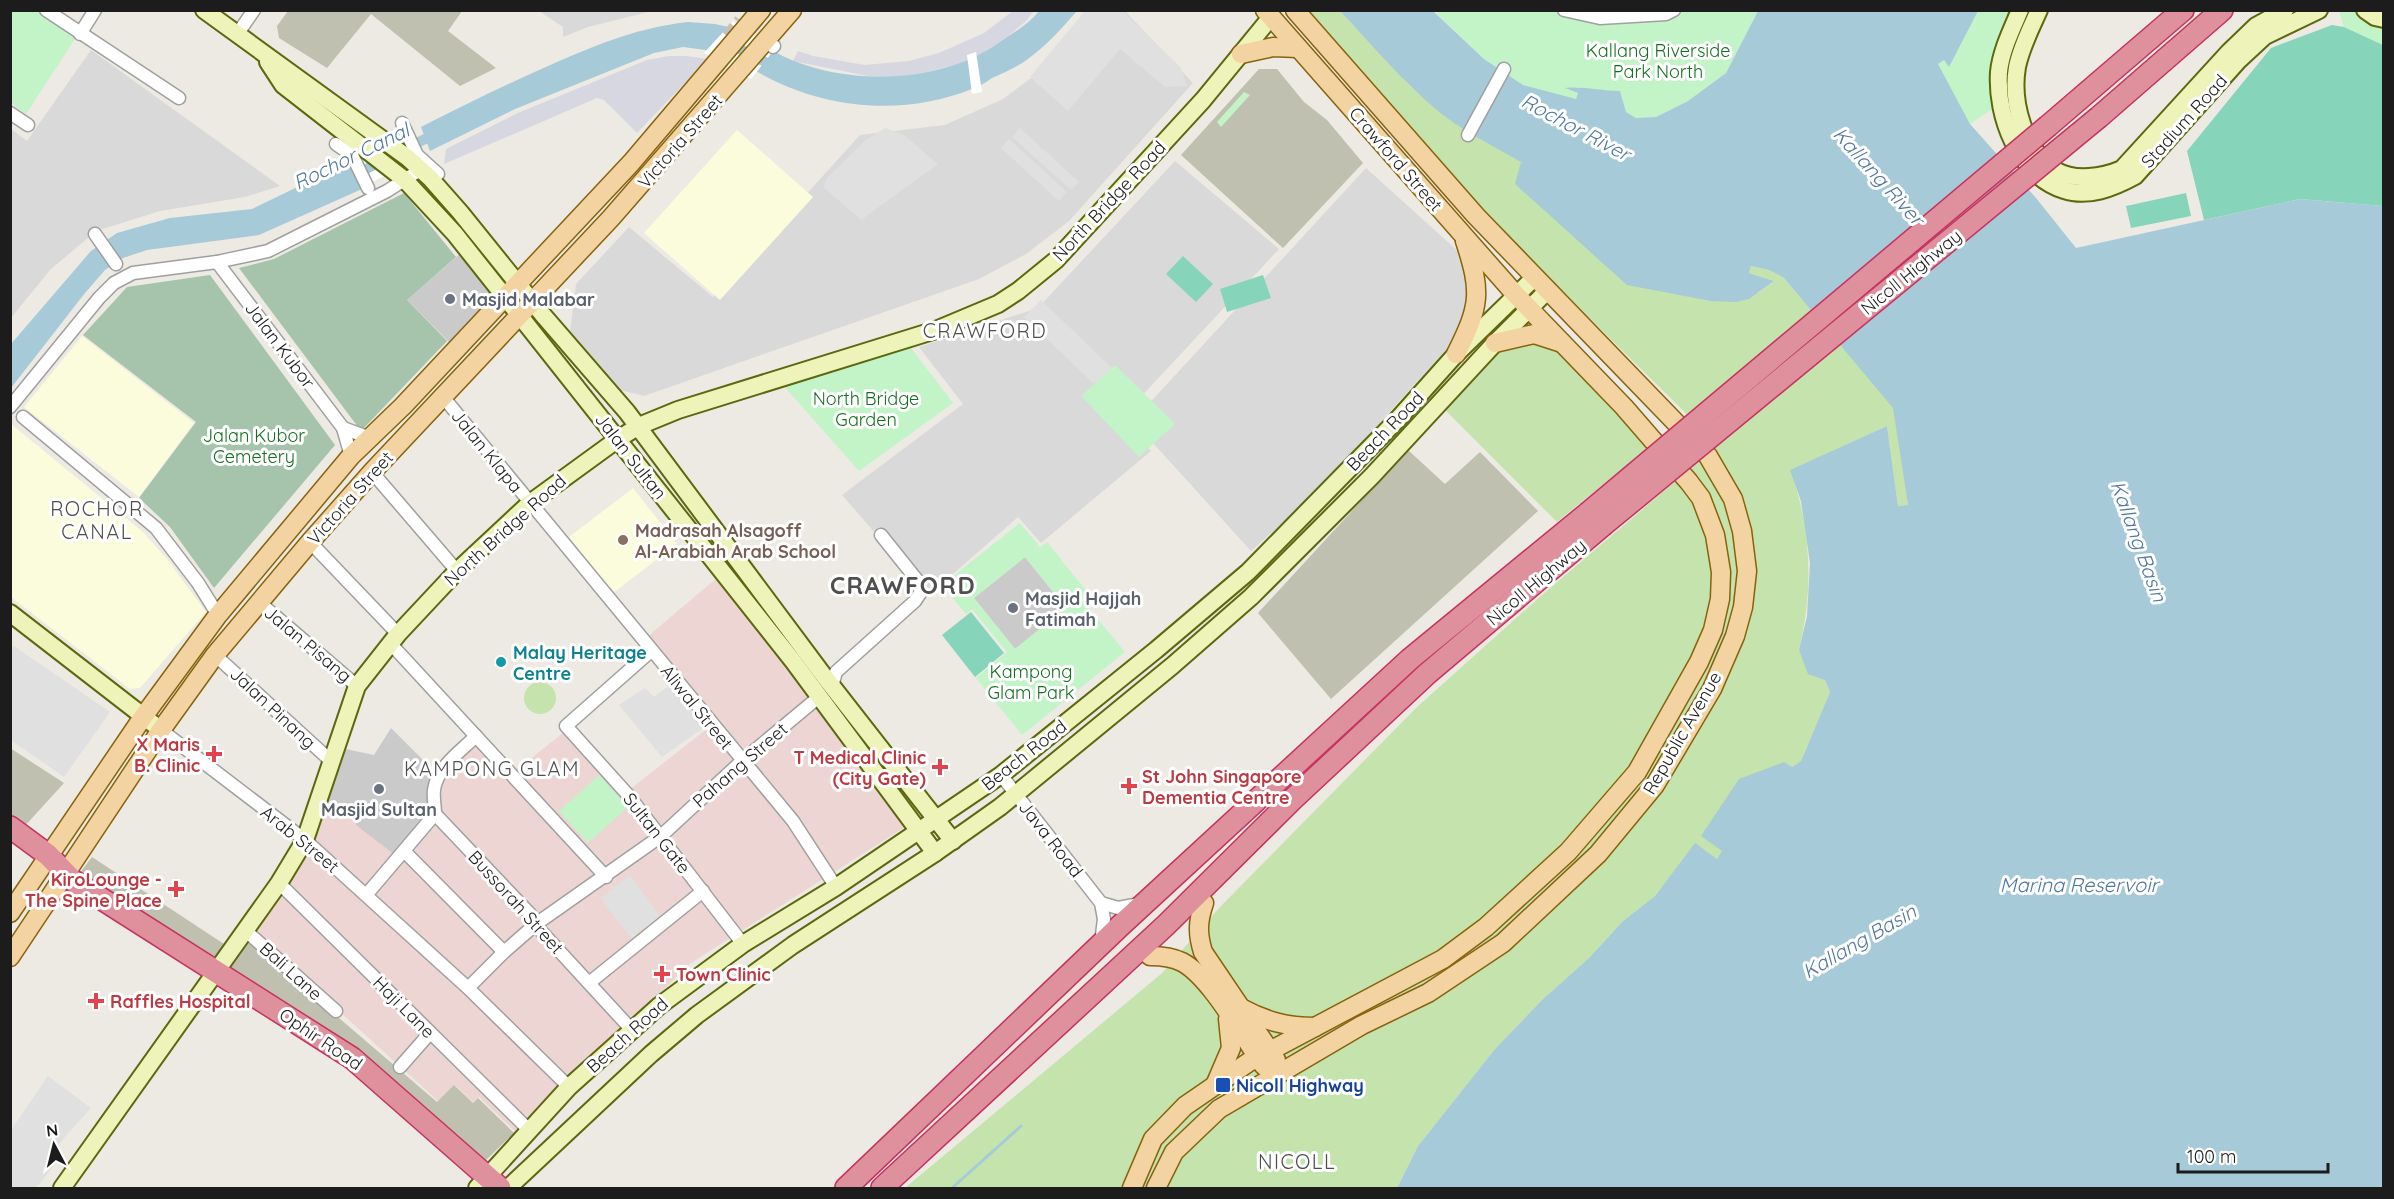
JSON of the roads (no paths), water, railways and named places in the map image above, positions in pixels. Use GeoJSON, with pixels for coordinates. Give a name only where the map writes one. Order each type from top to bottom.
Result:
{"type":"FeatureCollection","features":[{"type":"Feature","properties":{"kind":"highway","name":"Nicoll Highway"},"geometry":{"type":"LineString","coordinates":[[846,1188],[1101,944],[1410,659],[1595,520],[2099,117],[2222,10]]}},
{"type":"Feature","properties":{"kind":"highway","name":"Nicoll Highway"},"geometry":{"type":"LineString","coordinates":[[882,1188],[1166,925],[1294,798],[1595,520],[2178,14]]}},
{"type":"Feature","properties":{"kind":"highway"},"geometry":{"type":"LineString","coordinates":[[946,1130],[1056,1047],[1204,903],[1294,798]]}},
{"type":"Feature","properties":{"kind":"highway","name":"Ophir Road"},"geometry":{"type":"LineString","coordinates":[[10,827],[48,855],[72,880],[351,1058],[488,1184]]}},
{"type":"Feature","properties":{"kind":"main road"},"geometry":{"type":"LineString","coordinates":[[204,10],[261,52]]}},
{"type":"Feature","properties":{"kind":"main road","name":"Victoria Street"},"geometry":{"type":"LineString","coordinates":[[10,957],[215,655],[372,472],[619,210],[737,76],[772,43],[792,10]]}},
{"type":"Feature","properties":{"kind":"main road","name":"Crawford Street"},"geometry":{"type":"LineString","coordinates":[[1295,10],[1442,180],[1548,290]]}},
{"type":"Feature","properties":{"kind":"main road","name":"Stadium Road"},"geometry":{"type":"LineString","coordinates":[[2020,10],[1999,70],[2000,105],[2006,128],[2024,159],[2044,180],[2064,190],[2085,192],[2113,188],[2134,176],[2265,36],[2319,10]]}},
{"type":"Feature","properties":{"kind":"main road","name":"Stadium Road"},"geometry":{"type":"LineString","coordinates":[[2039,10],[2017,67],[2016,92],[2021,122],[2034,150],[2056,170],[2086,177],[2106,176],[2122,169],[2229,52],[2256,26],[2285,10]]}},
{"type":"Feature","properties":{"kind":"main road"},"geometry":{"type":"LineString","coordinates":[[2365,10],[2375,17],[2384,19]]}},
{"type":"Feature","properties":{"kind":"main road","name":"Crawford Street"},"geometry":{"type":"LineString","coordinates":[[1270,13],[1522,301]]}},
{"type":"Feature","properties":{"kind":"main road","name":"North Bridge Road"},"geometry":{"type":"LineString","coordinates":[[62,1188],[246,931],[305,840],[357,686],[394,638],[457,571],[530,503],[639,426],[678,410],[936,330],[998,304],[1018,291],[1056,261],[1203,100],[1241,54],[1270,13]]}},
{"type":"Feature","properties":{"kind":"main road","name":"Victoria Street"},"geometry":{"type":"LineString","coordinates":[[10,913],[143,717],[218,615],[351,456],[403,406],[631,163],[712,59],[756,17]]}},
{"type":"Feature","properties":{"kind":"main road"},"geometry":{"type":"LineString","coordinates":[[1241,54],[1273,47],[1299,48]]}},
{"type":"Feature","properties":{"kind":"main road","name":"Jalan Sultan"},"geometry":{"type":"LineString","coordinates":[[261,52],[415,161],[460,212],[518,284],[526,309],[618,439],[822,686],[953,840]]}},
{"type":"Feature","properties":{"kind":"main road","name":"Jalan Sultan"},"geometry":{"type":"LineString","coordinates":[[261,52],[283,85],[342,139],[405,180],[455,234],[506,298],[526,309],[639,426],[822,686],[935,854]]}},
{"type":"Feature","properties":{"kind":"main road"},"geometry":{"type":"LineString","coordinates":[[1462,234],[1474,272],[1477,301],[1461,349],[1478,347],[1483,357]]}},
{"type":"Feature","properties":{"kind":"main road","name":"Beach Road"},"geometry":{"type":"LineString","coordinates":[[508,1188],[659,1047],[706,1008],[793,945],[935,854],[1017,794],[1251,597],[1372,476],[1483,357],[1495,343],[1522,301],[1535,276]]}},
{"type":"Feature","properties":{"kind":"main road","name":"Beach Road"},"geometry":{"type":"LineString","coordinates":[[488,1184],[529,1130],[569,1087],[631,1029],[688,983],[743,944],[777,921],[836,887],[1001,775],[1156,650],[1248,572],[1397,420],[1461,349],[1522,301],[1548,290]]}},
{"type":"Feature","properties":{"kind":"main road","name":"Republic Avenue"},"geometry":{"type":"LineString","coordinates":[[1156,1188],[1174,1152],[1219,1109],[1362,1025],[1428,993],[1503,943],[1598,854],[1655,785],[1712,689],[1735,636],[1743,607],[1747,570],[1742,531],[1733,499],[1708,456],[1548,290]]}},
{"type":"Feature","properties":{"kind":"main road","name":"Republic Avenue"},"geometry":{"type":"LineString","coordinates":[[1132,1188],[1153,1138],[1185,1106],[1216,1083],[1264,1054],[1443,959],[1486,927],[1568,852],[1637,772],[1699,662],[1713,630],[1720,599],[1721,572],[1715,535],[1701,498],[1624,406],[1522,301]]}},
{"type":"Feature","properties":{"kind":"main road"},"geometry":{"type":"LineString","coordinates":[[1495,343],[1534,334],[1566,345]]}},
{"type":"Feature","properties":{"kind":"main road","name":"Arab Street"},"geometry":{"type":"LineString","coordinates":[[10,613],[162,730]]}},
{"type":"Feature","properties":{"kind":"main road"},"geometry":{"type":"LineString","coordinates":[[1030,751],[1033,766],[1045,771]]}},
{"type":"Feature","properties":{"kind":"main road"},"geometry":{"type":"LineString","coordinates":[[1204,903],[1198,920],[1198,935],[1203,951],[1233,1010],[1277,1074]]}},
{"type":"Feature","properties":{"kind":"main road"},"geometry":{"type":"LineString","coordinates":[[777,921],[790,930],[793,945]]}},
{"type":"Feature","properties":{"kind":"main road"},"geometry":{"type":"LineString","coordinates":[[1150,956],[1169,957],[1192,968],[1233,1010],[1295,1027],[1315,1027]]}},
{"type":"Feature","properties":{"kind":"main road"},"geometry":{"type":"LineString","coordinates":[[1216,1083],[1232,1048],[1233,1010]]}},
{"type":"Feature","properties":{"kind":"street"},"geometry":{"type":"LineString","coordinates":[[46,10],[178,98]]}},
{"type":"Feature","properties":{"kind":"street"},"geometry":{"type":"LineString","coordinates":[[80,34],[95,10]]}},
{"type":"Feature","properties":{"kind":"street"},"geometry":{"type":"LineString","coordinates":[[238,33],[254,10]]}},
{"type":"Feature","properties":{"kind":"street"},"geometry":{"type":"LineString","coordinates":[[1563,10],[1600,18],[1666,14],[1674,10]]}},
{"type":"Feature","properties":{"kind":"street"},"geometry":{"type":"LineString","coordinates":[[1468,135],[1504,69]]}},
{"type":"Feature","properties":{"kind":"street"},"geometry":{"type":"LineString","coordinates":[[10,113],[28,125]]}},
{"type":"Feature","properties":{"kind":"street"},"geometry":{"type":"LineString","coordinates":[[403,126],[415,161],[438,174]]}},
{"type":"Feature","properties":{"kind":"street"},"geometry":{"type":"LineString","coordinates":[[342,139],[367,184]]}},
{"type":"Feature","properties":{"kind":"street"},"geometry":{"type":"LineString","coordinates":[[10,407],[114,283],[133,273],[250,256],[285,244],[405,180],[415,161]]}},
{"type":"Feature","properties":{"kind":"street"},"geometry":{"type":"LineString","coordinates":[[95,234],[115,263]]}},
{"type":"Feature","properties":{"kind":"street","name":"Jalan Kubor"},"geometry":{"type":"LineString","coordinates":[[217,262],[343,429],[351,456]]}},
{"type":"Feature","properties":{"kind":"street","name":"Jalan Klapa"},"geometry":{"type":"LineString","coordinates":[[444,398],[530,503]]}},
{"type":"Feature","properties":{"kind":"street"},"geometry":{"type":"LineString","coordinates":[[23,417],[156,528],[178,555],[218,615]]}},
{"type":"Feature","properties":{"kind":"street"},"geometry":{"type":"LineString","coordinates":[[343,429],[370,438]]}},
{"type":"Feature","properties":{"kind":"street"},"geometry":{"type":"LineString","coordinates":[[372,472],[457,571]]}},
{"type":"Feature","properties":{"kind":"street","name":"Aliwal Street"},"geometry":{"type":"LineString","coordinates":[[530,503],[793,821],[836,887]]}},
{"type":"Feature","properties":{"kind":"street","name":"Pahang Street"},"geometry":{"type":"LineString","coordinates":[[468,988],[536,924],[606,877],[661,836],[822,686],[858,647],[863,646],[915,601],[921,592],[917,580],[881,535]]}},
{"type":"Feature","properties":{"kind":"street"},"geometry":{"type":"LineString","coordinates":[[310,542],[476,736],[606,877]]}},
{"type":"Feature","properties":{"kind":"street","name":"Jalan Pisang"},"geometry":{"type":"LineString","coordinates":[[260,603],[357,686]]}},
{"type":"Feature","properties":{"kind":"street","name":"Sultan Gate"},"geometry":{"type":"LineString","coordinates":[[651,651],[567,726],[629,796],[743,944]]}},
{"type":"Feature","properties":{"kind":"street","name":"Jalan Pinang"},"geometry":{"type":"LineString","coordinates":[[215,655],[331,761]]}},
{"type":"Feature","properties":{"kind":"street","name":"Arab Street"},"geometry":{"type":"LineString","coordinates":[[162,730],[305,840],[367,894],[468,988],[569,1087]]}},
{"type":"Feature","properties":{"kind":"street"},"geometry":{"type":"LineString","coordinates":[[367,894],[435,814],[434,789],[446,765],[476,736]]}},
{"type":"Feature","properties":{"kind":"street","name":"Java Road"},"geometry":{"type":"LineString","coordinates":[[1001,775],[1101,903]]}},
{"type":"Feature","properties":{"kind":"street","name":"Bussorah Street"},"geometry":{"type":"LineString","coordinates":[[435,814],[530,914],[536,924],[631,1029]]}},
{"type":"Feature","properties":{"kind":"street"},"geometry":{"type":"LineString","coordinates":[[404,851],[504,952]]}},
{"type":"Feature","properties":{"kind":"street","name":"Haji Lane"},"geometry":{"type":"LineString","coordinates":[[279,883],[529,1130]]}},
{"type":"Feature","properties":{"kind":"street"},"geometry":{"type":"LineString","coordinates":[[589,983],[703,891]]}},
{"type":"Feature","properties":{"kind":"street"},"geometry":{"type":"LineString","coordinates":[[1101,944],[1104,920],[1101,903],[1118,908],[1139,904],[1149,899]]}},
{"type":"Feature","properties":{"kind":"street","name":"Bali Lane"},"geometry":{"type":"LineString","coordinates":[[246,931],[336,1011]]}},
{"type":"Feature","properties":{"kind":"street"},"geometry":{"type":"LineString","coordinates":[[400,1068],[430,1033]]}},
{"type":"Feature","properties":{"kind":"water"},"geometry":{"type":"Polygon","coordinates":[[[1039,11],[1077,11],[1048,42],[1024,62],[977,87],[945,98],[890,106],[834,101],[781,84],[756,71],[773,51],[799,63],[857,76],[919,74],[948,67],[975,56],[1021,28],[1039,11]]]}},
{"type":"Feature","properties":{"kind":"water","name":"Marina Reservoir"},"geometry":{"type":"Polygon","coordinates":[[[1340,11],[1433,11],[1484,59],[1523,85],[1576,99],[1578,93],[1565,88],[1620,91],[1626,112],[1636,118],[1656,117],[1688,101],[1726,73],[1758,11],[1978,11],[1949,67],[1944,60],[1938,64],[1970,124],[2036,198],[2076,248],[2300,199],[2383,206],[2383,1188],[1397,1188],[1418,1146],[1495,1049],[1543,999],[1589,958],[1623,921],[1655,896],[1695,843],[1717,859],[1722,851],[1701,836],[1739,779],[1784,762],[1792,767],[1801,761],[1830,692],[1825,680],[1808,674],[1799,650],[1807,616],[1810,563],[1801,501],[1790,470],[1887,426],[1898,506],[1908,505],[1893,408],[1784,278],[1769,270],[1751,266],[1749,273],[1774,281],[1749,299],[1736,302],[1711,301],[1627,285],[1515,184],[1521,162],[1468,132],[1438,111],[1400,75],[1340,11]]]}},
{"type":"Feature","properties":{"kind":"water"},"geometry":{"type":"Polygon","coordinates":[[[688,22],[733,28],[713,51],[683,47],[654,53],[515,109],[430,151],[421,127],[455,110],[605,42],[637,32],[688,22]]]}},
{"type":"Feature","properties":{"kind":"water"},"geometry":{"type":"Polygon","coordinates":[[[349,162],[362,189],[259,235],[147,250],[123,258],[105,270],[11,388],[11,344],[91,251],[117,233],[170,218],[252,209],[349,162]]]}},
{"type":"Feature","properties":{"kind":"waterway","name":"Rochor River"},"geometry":{"type":"LineString","coordinates":[[728,43],[775,67]]}},
{"type":"Feature","properties":{"kind":"waterway","name":"Rochor Canal"},"geometry":{"type":"LineString","coordinates":[[405,149],[437,133]]}},
{"type":"Feature","properties":{"kind":"waterway","name":"Rochor Canal"},"geometry":{"type":"LineString","coordinates":[[354,175],[386,159]]}},
{"type":"Feature","properties":{"kind":"waterway"},"geometry":{"type":"LineString","coordinates":[[952,1188],[1021,1126]]}},
{"type":"Feature","properties":{"kind":"tunnel"},"geometry":{"type":"LineString","coordinates":[[727,36],[740,20]]}},
{"type":"Feature","properties":{"kind":"place","name":"Masjid Malabar"},"geometry":{"type":"Point","coordinates":[450,299]}},
{"type":"Feature","properties":{"kind":"place","name":"Madrasah Alsagoff Al-Arabiah Arab School"},"geometry":{"type":"Point","coordinates":[623,540]}},
{"type":"Feature","properties":{"kind":"place","name":"Masjid Hajjah Fatimah"},"geometry":{"type":"Point","coordinates":[1013,608]}},
{"type":"Feature","properties":{"kind":"place","name":"Malay Heritage Centre"},"geometry":{"type":"Point","coordinates":[501,662]}},
{"type":"Feature","properties":{"kind":"place","name":"X Maris B. Clinic"},"geometry":{"type":"Point","coordinates":[214,754]}},
{"type":"Feature","properties":{"kind":"place","name":"T Medical Clinic (City Gate)"},"geometry":{"type":"Point","coordinates":[940,767]}},
{"type":"Feature","properties":{"kind":"place","name":"St John Singapore Dementia Centre"},"geometry":{"type":"Point","coordinates":[1129,786]}},
{"type":"Feature","properties":{"kind":"place","name":"Masjid Sultan"},"geometry":{"type":"Point","coordinates":[379,789]}},
{"type":"Feature","properties":{"kind":"place","name":"KiroLounge - The Spine Place"},"geometry":{"type":"Point","coordinates":[176,889]}},
{"type":"Feature","properties":{"kind":"place","name":"Town Clinic"},"geometry":{"type":"Point","coordinates":[662,974]}},
{"type":"Feature","properties":{"kind":"place","name":"Raffles Hospital"},"geometry":{"type":"Point","coordinates":[96,1001]}},
{"type":"Feature","properties":{"kind":"place","name":"Nicoll Highway"},"geometry":{"type":"Point","coordinates":[1223,1085]}},
{"type":"Feature","properties":{"kind":"district","name":"CRAWFORD"},"geometry":{"type":"Point","coordinates":[985,330]}},
{"type":"Feature","properties":{"kind":"district","name":"ROCHOR CANAL"},"geometry":{"type":"Point","coordinates":[97,520]}},
{"type":"Feature","properties":{"kind":"district","name":"CRAWFORD"},"geometry":{"type":"Point","coordinates":[903,585]}},
{"type":"Feature","properties":{"kind":"district","name":"KAMPONG GLAM"},"geometry":{"type":"Point","coordinates":[492,768]}},
{"type":"Feature","properties":{"kind":"district","name":"NICOLL"},"geometry":{"type":"Point","coordinates":[1297,1161]}},
{"type":"Feature","properties":{"kind":"park label","name":"Kallang Riverside Park North"},"geometry":{"type":"Point","coordinates":[1658,60]}},
{"type":"Feature","properties":{"kind":"park label","name":"North Bridge Garden"},"geometry":{"type":"Point","coordinates":[866,408]}},
{"type":"Feature","properties":{"kind":"park label","name":"Jalan Kubor Cemetery"},"geometry":{"type":"Point","coordinates":[254,445]}},
{"type":"Feature","properties":{"kind":"park label","name":"Kampong Glam Park"},"geometry":{"type":"Point","coordinates":[1031,681]}},
{"type":"Feature","properties":{"kind":"water label","name":"Kallang River"},"geometry":{"type":"Point","coordinates":[1879,176]}},
{"type":"Feature","properties":{"kind":"water label","name":"Kallang Basin"},"geometry":{"type":"Point","coordinates":[2139,541]}},
{"type":"Feature","properties":{"kind":"water label","name":"Kallang Basin"},"geometry":{"type":"Point","coordinates":[1859,941]}}]}
